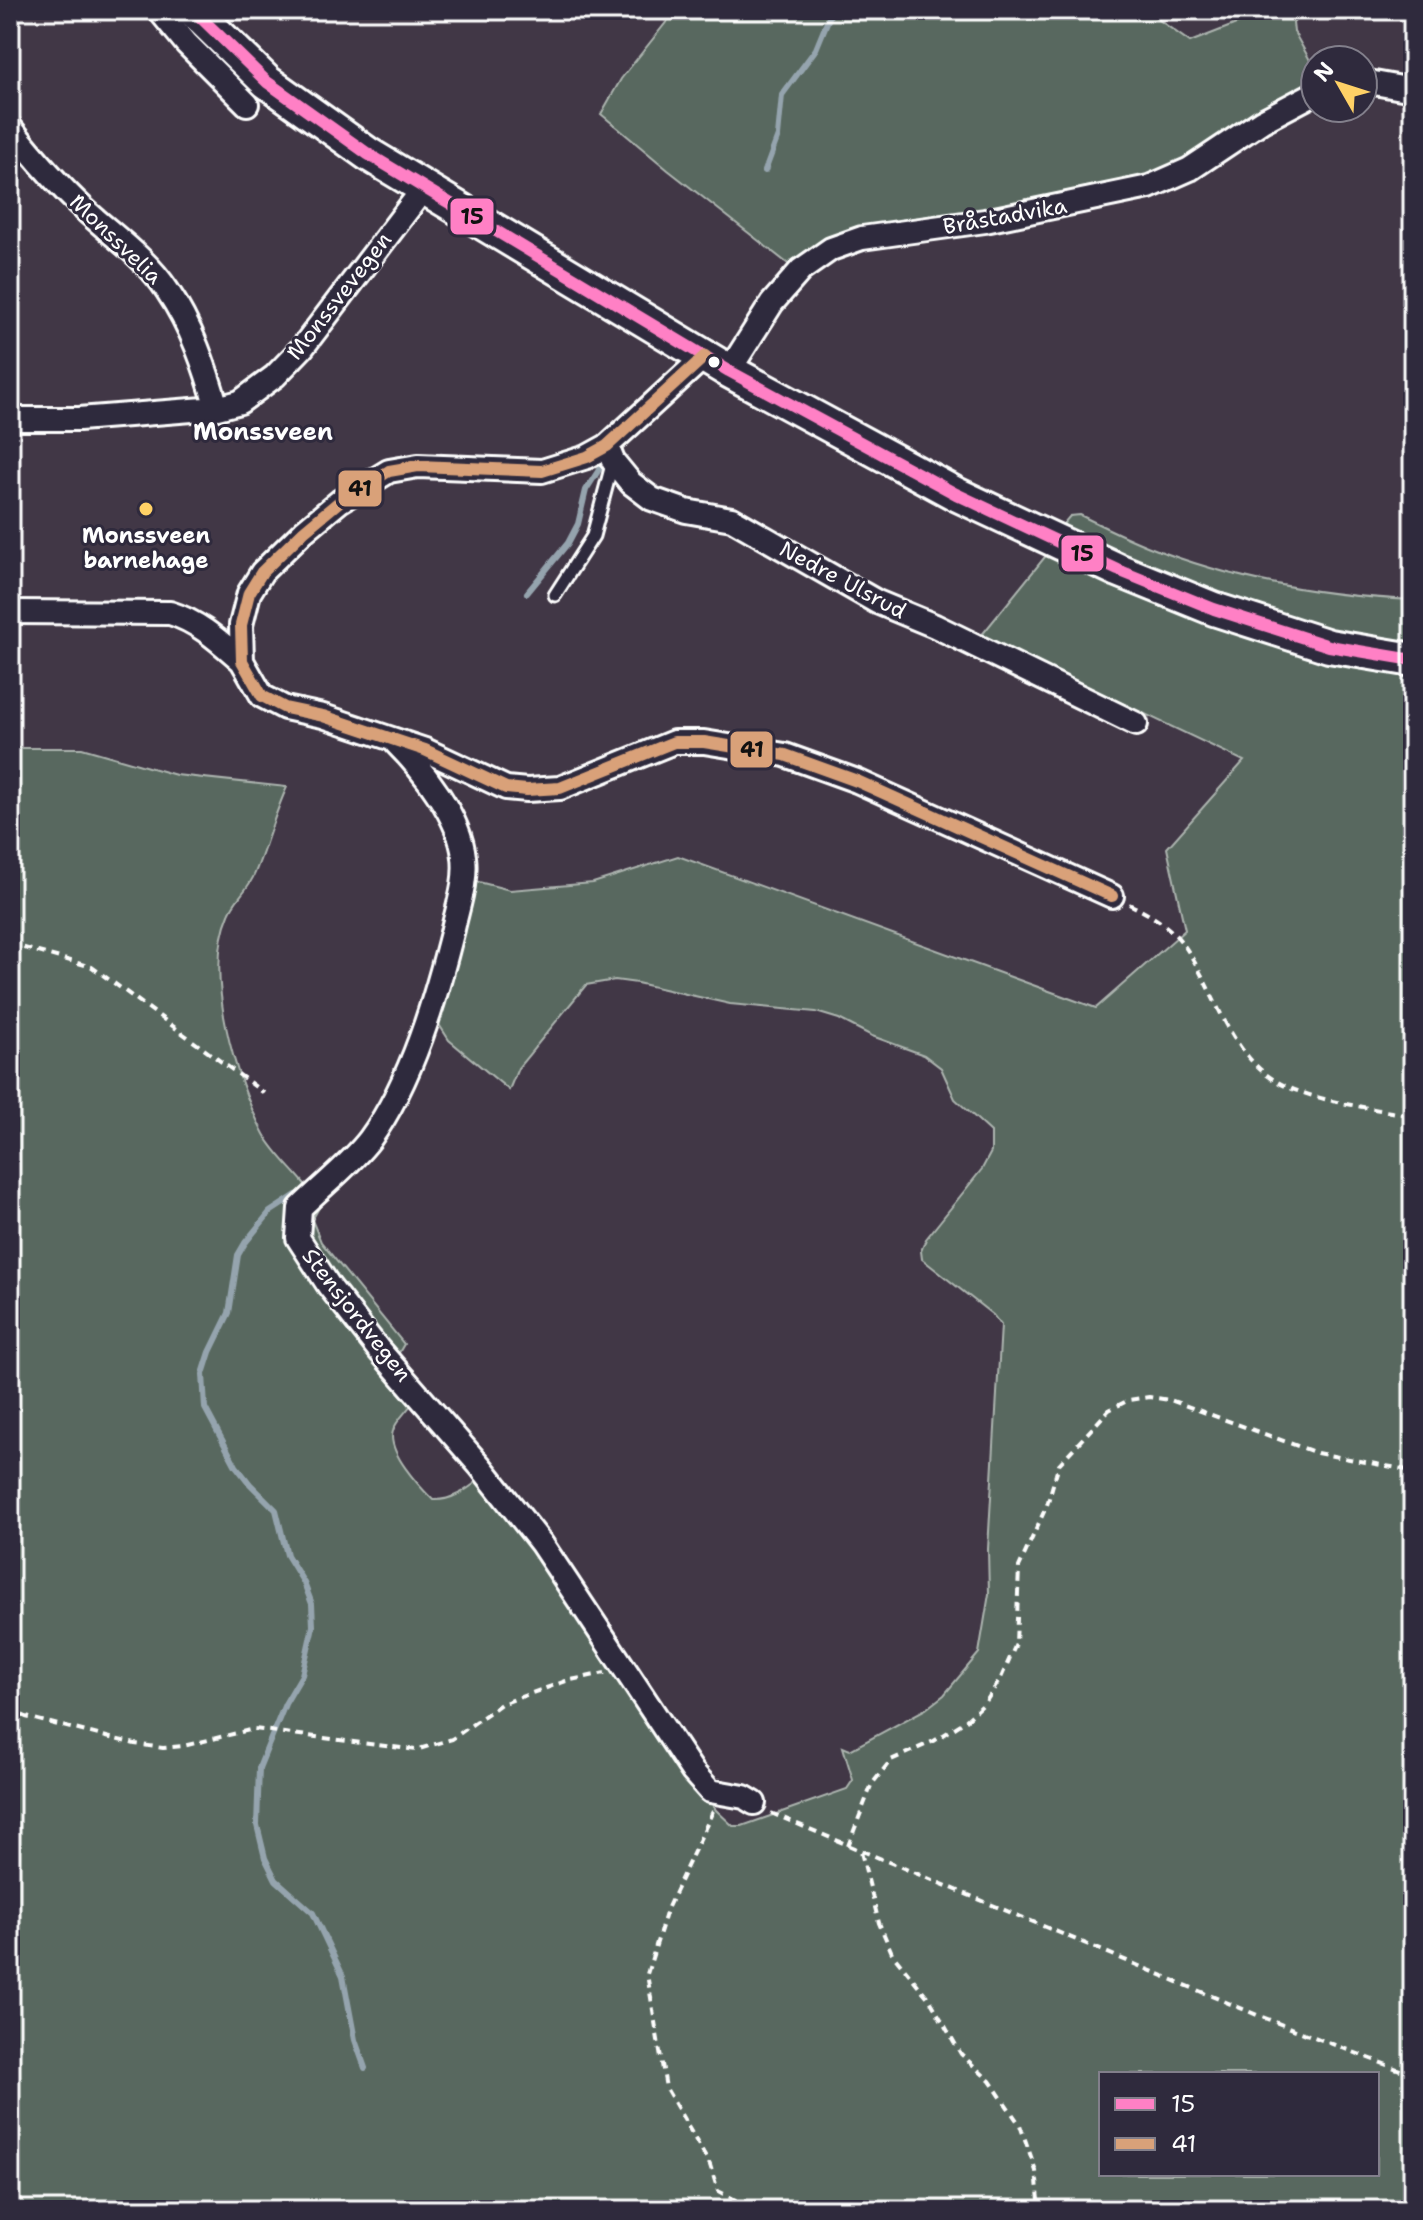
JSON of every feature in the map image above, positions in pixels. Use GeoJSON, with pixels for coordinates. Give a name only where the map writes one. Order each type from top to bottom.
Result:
{"type":"FeatureCollection","features":[{"type":"Feature","properties":{"kind":"main road"},"geometry":{"type":"LineString","coordinates":[[193,10],[267,82],[368,154],[717,363],[956,494],[1118,570],[1214,609],[1329,646],[1413,660]]}},
{"type":"Feature","properties":{"kind":"street"},"geometry":{"type":"LineString","coordinates":[[159,10],[186,43],[247,104]]}},
{"type":"Feature","properties":{"kind":"street"},"geometry":{"type":"LineString","coordinates":[[1379,84],[1413,90]]}},
{"type":"Feature","properties":{"kind":"street","name":"Bråstadvika"},"geometry":{"type":"LineString","coordinates":[[717,363],[801,270],[831,249],[862,238],[985,221],[1149,187],[1190,169],[1262,121],[1299,101]]}},
{"type":"Feature","properties":{"kind":"street","name":"Monssvelia"},"geometry":{"type":"LineString","coordinates":[[10,127],[82,207],[137,256],[166,287],[189,324],[217,408]]}},
{"type":"Feature","properties":{"kind":"street","name":"Monssvevegen"},"geometry":{"type":"LineString","coordinates":[[10,419],[79,419],[217,408],[240,402],[275,376],[302,348],[424,188]]}},
{"type":"Feature","properties":{"kind":"street","name":"Stensjordvegen"},"geometry":{"type":"LineString","coordinates":[[717,363],[610,454],[587,457],[542,471],[418,466],[389,471],[340,501],[262,572],[249,593],[241,625],[242,661],[262,696],[285,708],[323,716],[392,740],[422,768],[457,831],[464,857],[462,891],[440,981],[404,1076],[369,1140],[300,1208],[298,1238],[329,1286],[379,1350],[438,1415],[541,1543],[693,1772],[710,1791],[744,1797],[754,1803]]}},
{"type":"Feature","properties":{"kind":"street","name":"Nedre Ulsrud"},"geometry":{"type":"LineString","coordinates":[[610,454],[631,483],[652,499],[686,511],[732,519],[877,602],[935,626],[1136,724]]}},
{"type":"Feature","properties":{"kind":"street"},"geometry":{"type":"LineString","coordinates":[[10,612],[170,613],[189,619],[208,631],[242,661]]}},
{"type":"Feature","properties":{"kind":"street"},"geometry":{"type":"LineString","coordinates":[[392,740],[425,750],[506,788],[534,791],[560,788],[674,742],[704,742],[778,753],[867,785],[1112,896]]}},
{"type":"Feature","properties":{"kind":"lane"},"geometry":{"type":"LineString","coordinates":[[555,595],[593,536],[610,454]]}},
{"type":"Feature","properties":{"kind":"path"},"geometry":{"type":"LineString","coordinates":[[1112,896],[1150,914],[1177,937],[1220,1015],[1265,1074],[1299,1091],[1413,1116]]}},
{"type":"Feature","properties":{"kind":"path"},"geometry":{"type":"LineString","coordinates":[[10,944],[92,967],[264,1093]]}},
{"type":"Feature","properties":{"kind":"path"},"geometry":{"type":"LineString","coordinates":[[848,1846],[872,1784],[891,1760],[934,1741],[964,1722],[985,1703],[1001,1678],[1016,1644],[1019,1567],[1047,1505],[1059,1464],[1109,1410],[1129,1400],[1149,1397],[1170,1400],[1317,1453],[1413,1471]]}},
{"type":"Feature","properties":{"kind":"path"},"geometry":{"type":"LineString","coordinates":[[10,1709],[26,1717],[163,1748],[254,1729],[416,1750],[452,1739],[501,1704],[597,1673],[626,1673]]}},
{"type":"Feature","properties":{"kind":"path"},"geometry":{"type":"LineString","coordinates":[[721,1794],[668,1907],[647,1974],[666,2088],[710,2165],[718,2191],[755,2210]]}},
{"type":"Feature","properties":{"kind":"path"},"geometry":{"type":"LineString","coordinates":[[754,1803],[796,1825],[861,1852],[1262,2017],[1413,2075]]}},
{"type":"Feature","properties":{"kind":"path"},"geometry":{"type":"LineString","coordinates":[[861,1852],[879,1923],[892,1953],[930,2000],[961,2054],[990,2081],[1020,2125],[1036,2171],[1040,2210]]}},
{"type":"Feature","properties":{"kind":"green space"},"geometry":{"type":"Polygon","coordinates":[[[676,10],[1145,10],[1190,42],[1272,10],[1304,10],[1293,23],[1301,44],[1299,105],[1171,181],[882,228],[801,274],[601,114],[621,79],[676,10]]]}},
{"type":"Feature","properties":{"kind":"green space"},"geometry":{"type":"Polygon","coordinates":[[[1080,515],[1147,546],[1244,577],[1345,595],[1413,600],[1413,2210],[10,2210],[10,748],[82,748],[176,775],[287,787],[255,873],[229,914],[222,938],[219,966],[226,1026],[243,1085],[264,1134],[320,1206],[312,1220],[321,1242],[404,1344],[393,1363],[411,1405],[394,1428],[394,1448],[420,1487],[433,1500],[456,1495],[487,1474],[716,1810],[733,1826],[742,1826],[847,1789],[853,1780],[843,1747],[850,1750],[926,1709],[944,1695],[979,1653],[989,1594],[988,1549],[1001,1325],[993,1315],[922,1259],[921,1251],[926,1239],[982,1169],[991,1152],[991,1132],[955,1099],[941,1068],[924,1055],[816,1012],[730,1004],[615,980],[586,985],[518,1068],[509,1090],[449,1040],[431,1012],[467,879],[510,890],[593,883],[678,856],[1096,1008],[1185,930],[1167,848],[1244,761],[981,636],[1053,547],[1057,531],[1070,516],[1080,515]]]}},
{"type":"Feature","properties":{"kind":"waterway"},"geometry":{"type":"LineString","coordinates":[[765,171],[778,136],[782,95],[816,49],[832,10]]}},
{"type":"Feature","properties":{"kind":"waterway"},"geometry":{"type":"LineString","coordinates":[[527,593],[568,543],[578,524],[586,490],[602,465]]}},
{"type":"Feature","properties":{"kind":"waterway"},"geometry":{"type":"LineString","coordinates":[[296,1195],[270,1212],[238,1255],[229,1313],[203,1374],[205,1408],[236,1466],[276,1510],[287,1555],[304,1583],[312,1604],[313,1626],[302,1675],[285,1704],[259,1768],[257,1825],[265,1858],[276,1880],[313,1913],[343,1976],[355,2040],[365,2068]]}},
{"type":"Feature","properties":{"kind":"transit line","name":"15"},"geometry":{"type":"LineString","coordinates":[[193,10],[267,82],[368,154],[729,371],[956,494],[1118,570],[1214,609],[1329,646],[1413,660]]}},
{"type":"Feature","properties":{"kind":"transit line","name":"41"},"geometry":{"type":"LineString","coordinates":[[705,356],[607,446],[587,457],[542,471],[418,466],[389,471],[340,501],[262,572],[249,593],[241,625],[242,661],[262,696],[285,708],[323,716],[425,750],[506,788],[560,788],[674,742],[704,742],[785,755],[857,781],[1112,896]]}},
{"type":"Feature","properties":{"kind":"place","name":"Monssveen barnehage"},"geometry":{"type":"Point","coordinates":[146,509]}},
{"type":"Feature","properties":{"kind":"district","name":"Monssveen"},"geometry":{"type":"Point","coordinates":[263,432]}}]}
